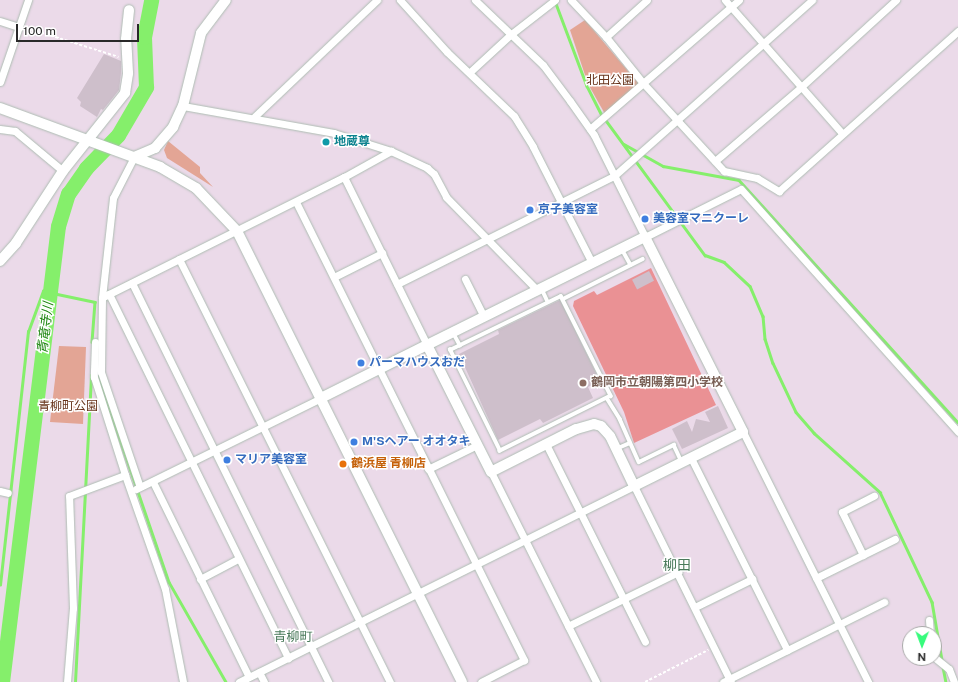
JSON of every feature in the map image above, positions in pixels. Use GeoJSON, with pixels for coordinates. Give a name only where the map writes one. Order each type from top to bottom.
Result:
{"type":"FeatureCollection","features":[{"type":"Feature","properties":{"kind":"street"},"geometry":{"type":"LineString","coordinates":[[0,82],[28,0]]}},
{"type":"Feature","properties":{"kind":"street"},"geometry":{"type":"LineString","coordinates":[[140,487],[101,372],[102,298],[113,198],[134,157],[146,153],[164,140],[177,121],[183,106],[201,32],[226,0]]}},
{"type":"Feature","properties":{"kind":"street"},"geometry":{"type":"LineString","coordinates":[[254,118],[377,0]]}},
{"type":"Feature","properties":{"kind":"street"},"geometry":{"type":"LineString","coordinates":[[400,0],[447,52],[470,72],[514,116],[533,147],[592,263]]}},
{"type":"Feature","properties":{"kind":"street"},"geometry":{"type":"LineString","coordinates":[[475,0],[543,65],[590,129],[868,682]]}},
{"type":"Feature","properties":{"kind":"street"},"geometry":{"type":"LineString","coordinates":[[470,72],[510,35],[555,0]]}},
{"type":"Feature","properties":{"kind":"street"},"geometry":{"type":"LineString","coordinates":[[571,0],[606,37],[643,84],[724,171],[757,178],[779,192],[958,31]]}},
{"type":"Feature","properties":{"kind":"street"},"geometry":{"type":"LineString","coordinates":[[606,37],[647,0]]}},
{"type":"Feature","properties":{"kind":"street"},"geometry":{"type":"LineString","coordinates":[[725,0],[842,134]]}},
{"type":"Feature","properties":{"kind":"street"},"geometry":{"type":"LineString","coordinates":[[590,129],[739,0]]}},
{"type":"Feature","properties":{"kind":"street"},"geometry":{"type":"LineString","coordinates":[[397,284],[614,176],[676,118],[812,0]]}},
{"type":"Feature","properties":{"kind":"street"},"geometry":{"type":"LineString","coordinates":[[715,160],[801,87],[896,0]]}},
{"type":"Feature","properties":{"kind":"street"},"geometry":{"type":"LineString","coordinates":[[0,261],[16,243],[63,171],[125,93],[129,10]]}},
{"type":"Feature","properties":{"kind":"street"},"geometry":{"type":"LineString","coordinates":[[0,21],[19,26]]}},
{"type":"Feature","properties":{"kind":"street"},"geometry":{"type":"LineString","coordinates":[[183,106],[334,133],[391,151],[431,171],[446,197],[486,239],[539,289]]}},
{"type":"Feature","properties":{"kind":"street"},"geometry":{"type":"LineString","coordinates":[[0,108],[160,167],[196,188],[237,231],[462,682]]}},
{"type":"Feature","properties":{"kind":"street"},"geometry":{"type":"LineString","coordinates":[[0,129],[7,128],[21,135],[63,171]]}},
{"type":"Feature","properties":{"kind":"street"},"geometry":{"type":"LineString","coordinates":[[102,298],[296,202],[391,151]]}},
{"type":"Feature","properties":{"kind":"street"},"geometry":{"type":"LineString","coordinates":[[344,177],[596,682]]}},
{"type":"Feature","properties":{"kind":"street"},"geometry":{"type":"LineString","coordinates":[[131,492],[191,464],[263,426],[740,189],[958,432]]}},
{"type":"Feature","properties":{"kind":"street"},"geometry":{"type":"LineString","coordinates":[[296,202],[334,277],[378,370],[524,660],[481,682]]}},
{"type":"Feature","properties":{"kind":"street"},"geometry":{"type":"LineString","coordinates":[[334,277],[382,254]]}},
{"type":"Feature","properties":{"kind":"street"},"geometry":{"type":"LineString","coordinates":[[179,259],[390,682]]}},
{"type":"Feature","properties":{"kind":"street"},"geometry":{"type":"LineString","coordinates":[[465,279],[484,317]]}},
{"type":"Feature","properties":{"kind":"street"},"geometry":{"type":"LineString","coordinates":[[132,284],[213,452],[328,682]]}},
{"type":"Feature","properties":{"kind":"street"},"geometry":{"type":"LineString","coordinates":[[109,294],[191,464],[288,658]]}},
{"type":"Feature","properties":{"kind":"street"},"geometry":{"type":"LineString","coordinates":[[95,342],[94,377],[125,475],[165,589],[183,682]]}},
{"type":"Feature","properties":{"kind":"street"},"geometry":{"type":"LineString","coordinates":[[491,472],[583,426],[594,424],[601,426],[606,431],[616,449],[715,646],[728,681],[884,602]]}},
{"type":"Feature","properties":{"kind":"street"},"geometry":{"type":"LineString","coordinates":[[239,682],[743,432]]}},
{"type":"Feature","properties":{"kind":"street"},"geometry":{"type":"LineString","coordinates":[[546,444],[645,642]]}},
{"type":"Feature","properties":{"kind":"street"},"geometry":{"type":"LineString","coordinates":[[428,470],[477,445]]}},
{"type":"Feature","properties":{"kind":"street"},"geometry":{"type":"LineString","coordinates":[[687,460],[752,579],[788,650]]}},
{"type":"Feature","properties":{"kind":"street"},"geometry":{"type":"LineString","coordinates":[[67,682],[73,608],[69,496],[125,475]]}},
{"type":"Feature","properties":{"kind":"street"},"geometry":{"type":"LineString","coordinates":[[153,482],[249,677]]}},
{"type":"Feature","properties":{"kind":"street"},"geometry":{"type":"LineString","coordinates":[[0,491],[8,493]]}},
{"type":"Feature","properties":{"kind":"street"},"geometry":{"type":"LineString","coordinates":[[864,555],[842,512],[874,496]]}},
{"type":"Feature","properties":{"kind":"street"},"geometry":{"type":"LineString","coordinates":[[816,578],[895,539]]}},
{"type":"Feature","properties":{"kind":"street"},"geometry":{"type":"LineString","coordinates":[[200,579],[238,559]]}},
{"type":"Feature","properties":{"kind":"street"},"geometry":{"type":"LineString","coordinates":[[568,626],[678,572]]}},
{"type":"Feature","properties":{"kind":"street"},"geometry":{"type":"LineString","coordinates":[[695,607],[752,579]]}},
{"type":"Feature","properties":{"kind":"street"},"geometry":{"type":"LineString","coordinates":[[929,620],[929,626]]}},
{"type":"Feature","properties":{"kind":"street"},"geometry":{"type":"LineString","coordinates":[[942,663],[949,669],[954,682]]}},
{"type":"Feature","properties":{"kind":"street"},"geometry":{"type":"LineString","coordinates":[[259,672],[264,682]]}},
{"type":"Feature","properties":{"kind":"lane"},"geometry":{"type":"LineString","coordinates":[[622,248],[631,266]]}},
{"type":"Feature","properties":{"kind":"lane"},"geometry":{"type":"LineString","coordinates":[[563,299],[643,259]]}},
{"type":"Feature","properties":{"kind":"lane"},"geometry":{"type":"LineString","coordinates":[[539,289],[548,302]]}},
{"type":"Feature","properties":{"kind":"lane"},"geometry":{"type":"LineString","coordinates":[[561,296],[611,396],[500,450],[450,350],[548,302],[561,296]]}},
{"type":"Feature","properties":{"kind":"lane"},"geometry":{"type":"LineString","coordinates":[[453,332],[460,345]]}},
{"type":"Feature","properties":{"kind":"lane"},"geometry":{"type":"LineString","coordinates":[[607,398],[639,462],[674,445],[687,460]]}},
{"type":"Feature","properties":{"kind":"lane"},"geometry":{"type":"LineString","coordinates":[[616,449],[630,443]]}},
{"type":"Feature","properties":{"kind":"path"},"geometry":{"type":"LineString","coordinates":[[19,26],[126,59]]}},
{"type":"Feature","properties":{"kind":"path"},"geometry":{"type":"LineString","coordinates":[[645,682],[715,646]]}},
{"type":"Feature","properties":{"kind":"green space","name":"北田公園"},"geometry":{"type":"Polygon","coordinates":[[[585,20],[639,84],[605,114],[588,84],[570,30],[585,20]]]}},
{"type":"Feature","properties":{"kind":"green space"},"geometry":{"type":"Polygon","coordinates":[[[168,141],[200,167],[200,173],[213,187],[167,158],[164,150],[168,141]]]}},
{"type":"Feature","properties":{"kind":"green space","name":"青柳町公園"},"geometry":{"type":"Polygon","coordinates":[[[59,346],[86,347],[83,424],[50,422],[59,346]]]}},
{"type":"Feature","properties":{"kind":"shaded area"},"geometry":{"type":"Polygon","coordinates":[[[651,268],[716,405],[634,443],[624,412],[573,306],[574,301],[594,291],[597,295],[651,268]]]}},
{"type":"Feature","properties":{"kind":"building"},"geometry":{"type":"Polygon","coordinates":[[[104,54],[121,61],[121,73],[119,90],[103,110],[101,109],[97,117],[80,106],[81,102],[77,98],[104,54]]]}},
{"type":"Feature","properties":{"kind":"building"},"geometry":{"type":"Polygon","coordinates":[[[649,271],[654,281],[637,289],[632,280],[649,271]]]}},
{"type":"Feature","properties":{"kind":"building"},"geometry":{"type":"Polygon","coordinates":[[[560,300],[600,381],[588,387],[593,398],[543,423],[540,419],[498,440],[459,354],[499,334],[498,330],[560,300]]]}},
{"type":"Feature","properties":{"kind":"building"},"geometry":{"type":"Polygon","coordinates":[[[718,406],[728,428],[682,449],[672,429],[687,421],[692,432],[696,419],[710,422],[705,412],[718,406]]]}},
{"type":"Feature","properties":{"kind":"waterway","name":"青竜寺川"},"geometry":{"type":"LineString","coordinates":[[2,682],[58,226],[68,194],[86,168],[118,135],[146,87],[144,37],[151,0]]}},
{"type":"Feature","properties":{"kind":"waterway"},"geometry":{"type":"LineString","coordinates":[[555,1],[587,86],[602,115],[705,255],[724,262],[750,286],[763,316],[765,339],[773,363],[796,412],[814,433],[880,492],[932,602],[936,626]]}},
{"type":"Feature","properties":{"kind":"waterway"},"geometry":{"type":"LineString","coordinates":[[624,144],[663,166],[739,180],[958,422]]}},
{"type":"Feature","properties":{"kind":"waterway"},"geometry":{"type":"LineString","coordinates":[[0,585],[28,332],[43,291],[95,302],[92,342]]}},
{"type":"Feature","properties":{"kind":"waterway"},"geometry":{"type":"LineString","coordinates":[[97,372],[169,582],[226,682]]}},
{"type":"Feature","properties":{"kind":"waterway"},"geometry":{"type":"LineString","coordinates":[[75,682],[91,375]]}},
{"type":"Feature","properties":{"kind":"waterway"},"geometry":{"type":"LineString","coordinates":[[943,667],[946,682]]}},
{"type":"Feature","properties":{"kind":"place","name":"地蔵尊"},"geometry":{"type":"Point","coordinates":[326,142]}},
{"type":"Feature","properties":{"kind":"place","name":"京子美容室"},"geometry":{"type":"Point","coordinates":[530,210]}},
{"type":"Feature","properties":{"kind":"place","name":"美容室マニクーレ"},"geometry":{"type":"Point","coordinates":[645,219]}},
{"type":"Feature","properties":{"kind":"place","name":"パーマハウスおだ"},"geometry":{"type":"Point","coordinates":[361,363]}},
{"type":"Feature","properties":{"kind":"place","name":"鶴岡市立朝陽第四小学校"},"geometry":{"type":"Point","coordinates":[583,383]}},
{"type":"Feature","properties":{"kind":"place","name":"M'Sヘアー オオタキ"},"geometry":{"type":"Point","coordinates":[354,442]}},
{"type":"Feature","properties":{"kind":"place","name":"マリア美容室"},"geometry":{"type":"Point","coordinates":[227,460]}},
{"type":"Feature","properties":{"kind":"place","name":"鶴浜屋 青柳店"},"geometry":{"type":"Point","coordinates":[343,464]}},
{"type":"Feature","properties":{"kind":"district","name":"柳田"},"geometry":{"type":"Point","coordinates":[677,565]}},
{"type":"Feature","properties":{"kind":"district","name":"青柳町"},"geometry":{"type":"Point","coordinates":[293,637]}}]}
